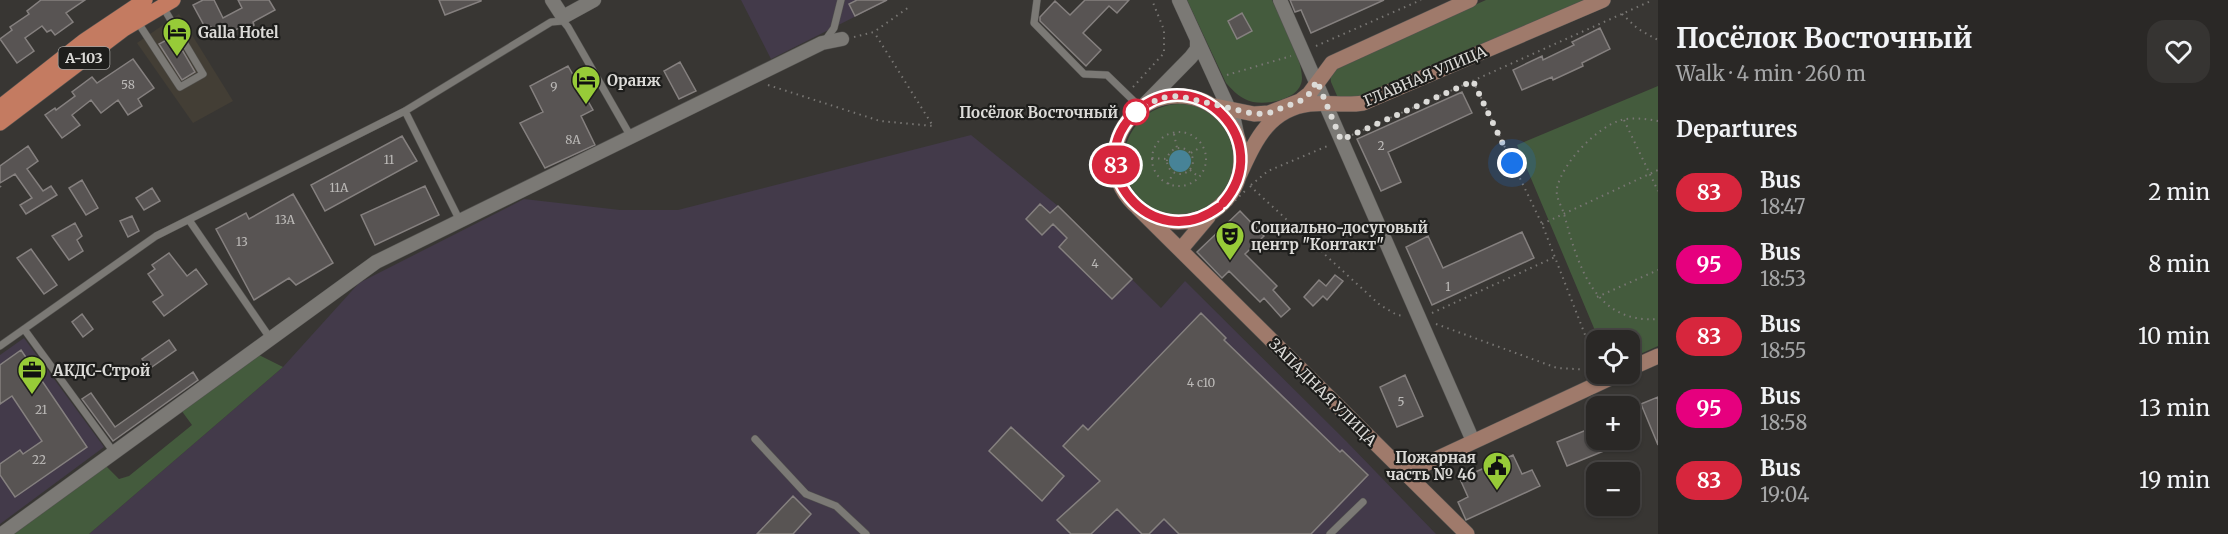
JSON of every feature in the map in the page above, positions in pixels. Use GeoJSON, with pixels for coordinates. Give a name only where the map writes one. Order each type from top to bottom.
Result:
{"type":"FeatureCollection","features":[{"type":"Feature","properties":{"kind":"main road","name":"А-103"},"geometry":{"type":"LineString","coordinates":[[0,107],[84,41],[145,0]]}},
{"type":"Feature","properties":{"kind":"main road","name":"А-103"},"geometry":{"type":"LineString","coordinates":[[0,123],[137,21],[168,3]]}},
{"type":"Feature","properties":{"kind":"street"},"geometry":{"type":"LineString","coordinates":[[552,0],[563,16],[594,0]]}},
{"type":"Feature","properties":{"kind":"street"},"geometry":{"type":"LineString","coordinates":[[1179,0],[1230,109],[1239,143],[1244,182]]}},
{"type":"Feature","properties":{"kind":"street"},"geometry":{"type":"LineString","coordinates":[[1280,0],[1473,441]]}},
{"type":"Feature","properties":{"kind":"street"},"geometry":{"type":"LineString","coordinates":[[1212,106],[1254,114],[1269,113],[1300,101],[1309,94],[1332,63],[1470,0]]}},
{"type":"Feature","properties":{"kind":"street","name":"ГЛАВНАЯ УЛИЦА"},"geometry":{"type":"LineString","coordinates":[[1218,212],[1231,194],[1244,182],[1252,148],[1262,130],[1272,120],[1304,105],[1362,104],[1603,0]]}},
{"type":"Feature","properties":{"kind":"street"},"geometry":{"type":"LineString","coordinates":[[2,534],[376,262],[822,44],[842,39]]}},
{"type":"Feature","properties":{"kind":"street"},"geometry":{"type":"LineString","coordinates":[[1140,108],[1191,57],[1197,49],[1197,40]]}},
{"type":"Feature","properties":{"kind":"street"},"geometry":{"type":"LineString","coordinates":[[1140,108],[1160,98],[1178,96],[1196,98],[1212,106],[1229,122],[1239,143]]}},
{"type":"Feature","properties":{"kind":"street","name":"ЗАПАДНАЯ УЛИЦА"},"geometry":{"type":"LineString","coordinates":[[1140,108],[1130,118],[1120,134],[1115,160],[1122,187],[1138,208],[1467,534]]}},
{"type":"Feature","properties":{"kind":"street"},"geometry":{"type":"LineString","coordinates":[[1138,208],[1154,217],[1181,222],[1218,212]]}},
{"type":"Feature","properties":{"kind":"street"},"geometry":{"type":"LineString","coordinates":[[1181,249],[1218,212]]}},
{"type":"Feature","properties":{"kind":"street"},"geometry":{"type":"LineString","coordinates":[[1640,364],[1658,356]]}},
{"type":"Feature","properties":{"kind":"street"},"geometry":{"type":"LineString","coordinates":[[1404,474],[1597,384]]}},
{"type":"Feature","properties":{"kind":"lane"},"geometry":{"type":"LineString","coordinates":[[822,44],[834,28],[841,0]]}},
{"type":"Feature","properties":{"kind":"lane"},"geometry":{"type":"LineString","coordinates":[[1036,0],[1034,23],[1084,74],[1107,75],[1140,108]]}},
{"type":"Feature","properties":{"kind":"lane"},"geometry":{"type":"LineString","coordinates":[[137,21],[180,87],[203,74],[168,3]]}},
{"type":"Feature","properties":{"kind":"lane"},"geometry":{"type":"LineString","coordinates":[[0,346],[156,236],[405,111],[551,22],[563,21],[631,138]]}},
{"type":"Feature","properties":{"kind":"lane"},"geometry":{"type":"LineString","coordinates":[[405,111],[460,221]]}},
{"type":"Feature","properties":{"kind":"lane"},"geometry":{"type":"LineString","coordinates":[[189,220],[270,338]]}},
{"type":"Feature","properties":{"kind":"lane"},"geometry":{"type":"LineString","coordinates":[[24,329],[113,452]]}},
{"type":"Feature","properties":{"kind":"lane"},"geometry":{"type":"LineString","coordinates":[[755,439],[806,494],[836,506],[866,534]]}},
{"type":"Feature","properties":{"kind":"lane"},"geometry":{"type":"LineString","coordinates":[[1330,534],[1362,502]]}},
{"type":"Feature","properties":{"kind":"path"},"geometry":{"type":"LineString","coordinates":[[1126,94],[1164,53],[1164,30],[1152,0]]}},
{"type":"Feature","properties":{"kind":"path"},"geometry":{"type":"LineString","coordinates":[[1227,75],[1304,52],[1421,0]]}},
{"type":"Feature","properties":{"kind":"path"},"geometry":{"type":"LineString","coordinates":[[1218,212],[1244,182],[1653,0]]}},
{"type":"Feature","properties":{"kind":"path"},"geometry":{"type":"LineString","coordinates":[[842,39],[874,32],[909,7]]}},
{"type":"Feature","properties":{"kind":"path"},"geometry":{"type":"LineString","coordinates":[[1622,14],[1638,29],[1658,40]]}},
{"type":"Feature","properties":{"kind":"path"},"geometry":{"type":"LineString","coordinates":[[750,79],[880,121],[933,126],[874,32]]}},
{"type":"Feature","properties":{"kind":"path"},"geometry":{"type":"LineString","coordinates":[[1473,81],[1542,224],[1586,337]]}},
{"type":"Feature","properties":{"kind":"path"},"geometry":{"type":"LineString","coordinates":[[1623,119],[1658,190]]}},
{"type":"Feature","properties":{"kind":"path"},"geometry":{"type":"LineString","coordinates":[[1658,121],[1623,119],[1608,126],[1569,162],[1556,190],[1568,233],[1584,273],[1597,297],[1619,314],[1658,319]]}},
{"type":"Feature","properties":{"kind":"path"},"geometry":{"type":"LineString","coordinates":[[1178,131],[1193,136],[1203,147],[1206,165],[1199,177],[1192,183],[1181,186],[1168,184],[1158,178],[1152,165],[1151,158],[1157,142],[1165,135],[1173,133],[1178,131]]}},
{"type":"Feature","properties":{"kind":"path"},"geometry":{"type":"LineString","coordinates":[[1173,133],[1177,148]]}},
{"type":"Feature","properties":{"kind":"path"},"geometry":{"type":"LineString","coordinates":[[1191,153],[1203,147]]}},
{"type":"Feature","properties":{"kind":"path"},"geometry":{"type":"LineString","coordinates":[[1177,148],[1184,148],[1191,153],[1193,163],[1190,170],[1182,174],[1173,173],[1167,166],[1170,152],[1177,148]]}},
{"type":"Feature","properties":{"kind":"path"},"geometry":{"type":"LineString","coordinates":[[1151,158],[1167,159]]}},
{"type":"Feature","properties":{"kind":"path"},"geometry":{"type":"LineString","coordinates":[[1190,170],[1199,177]]}},
{"type":"Feature","properties":{"kind":"path"},"geometry":{"type":"LineString","coordinates":[[1542,224],[1658,170]]}},
{"type":"Feature","properties":{"kind":"path"},"geometry":{"type":"LineString","coordinates":[[1168,184],[1173,173]]}},
{"type":"Feature","properties":{"kind":"path"},"geometry":{"type":"LineString","coordinates":[[1244,182],[1346,276],[1380,305],[1397,315],[1420,318],[1557,368],[1586,369]]}},
{"type":"Feature","properties":{"kind":"path"},"geometry":{"type":"LineString","coordinates":[[0,186],[3,190]]}},
{"type":"Feature","properties":{"kind":"path"},"geometry":{"type":"LineString","coordinates":[[1420,318],[1555,257]]}},
{"type":"Feature","properties":{"kind":"path"},"geometry":{"type":"LineString","coordinates":[[1597,297],[1658,270]]}},
{"type":"Feature","properties":{"kind":"shaded area"},"geometry":{"type":"Polygon","coordinates":[[[741,0],[888,0],[771,59],[741,0]]]}},
{"type":"Feature","properties":{"kind":"shaded area"},"geometry":{"type":"Polygon","coordinates":[[[179,14],[233,101],[193,123],[137,43],[179,14]]]}},
{"type":"Feature","properties":{"kind":"shaded area"},"geometry":{"type":"Polygon","coordinates":[[[971,135],[1058,206],[1161,308],[1185,281],[1436,534],[89,534],[283,367],[359,283],[524,199],[620,210],[678,210],[971,135]]]}},
{"type":"Feature","properties":{"kind":"shaded area"},"geometry":{"type":"Polygon","coordinates":[[[24,338],[104,447],[0,524],[0,355],[24,338]]]}},
{"type":"Feature","properties":{"kind":"green space"},"geometry":{"type":"Polygon","coordinates":[[[1187,0],[1272,0],[1299,59],[1302,78],[1297,91],[1284,99],[1260,103],[1241,97],[1226,83],[1187,0]]]}},
{"type":"Feature","properties":{"kind":"green space"},"geometry":{"type":"Polygon","coordinates":[[[1486,0],[1585,0],[1352,102],[1338,98],[1330,73],[1336,66],[1486,0]]]}},
{"type":"Feature","properties":{"kind":"green space"},"geometry":{"type":"Polygon","coordinates":[[[1658,86],[1658,346],[1640,354],[1640,330],[1595,330],[1517,145],[1658,86]]]}},
{"type":"Feature","properties":{"kind":"green space"},"geometry":{"type":"Polygon","coordinates":[[[1180,104],[1201,109],[1219,121],[1231,139],[1236,160],[1231,181],[1219,199],[1201,211],[1180,216],[1159,211],[1141,199],[1129,181],[1124,160],[1129,139],[1141,121],[1159,109],[1180,104]]]}},
{"type":"Feature","properties":{"kind":"green space"},"geometry":{"type":"Polygon","coordinates":[[[257,354],[283,367],[89,534],[14,534],[105,465],[119,479],[129,476],[192,425],[181,410],[257,354]]]}},
{"type":"Feature","properties":{"kind":"water"},"geometry":{"type":"Polygon","coordinates":[[[1180,150],[1188,153],[1191,161],[1188,169],[1180,172],[1172,169],[1169,161],[1172,153],[1180,150]]]}},
{"type":"Feature","properties":{"kind":"building"},"geometry":{"type":"Polygon","coordinates":[[[41,0],[85,0],[66,13],[73,22],[55,35],[51,30],[47,32],[42,26],[25,38],[34,51],[17,63],[0,39],[12,30],[10,27],[29,14],[27,11],[41,0]]]}},
{"type":"Feature","properties":{"kind":"building"},"geometry":{"type":"Polygon","coordinates":[[[203,0],[214,0],[223,18],[242,8],[238,0],[269,0],[275,10],[253,22],[254,25],[244,30],[243,26],[217,39],[211,27],[206,29],[193,5],[203,0]]]}},
{"type":"Feature","properties":{"kind":"building"},"geometry":{"type":"Polygon","coordinates":[[[439,0],[481,0],[481,1],[445,15],[439,0]]]}},
{"type":"Feature","properties":{"kind":"building"},"geometry":{"type":"Polygon","coordinates":[[[857,0],[887,0],[855,16],[849,4],[857,0]]]}},
{"type":"Feature","properties":{"kind":"building"},"geometry":{"type":"Polygon","coordinates":[[[1085,0],[1129,0],[1117,13],[1109,6],[1083,33],[1101,50],[1086,66],[1040,21],[1040,17],[1055,1],[1070,15],[1085,0]]]}},
{"type":"Feature","properties":{"kind":"building"},"geometry":{"type":"Polygon","coordinates":[[[1290,0],[1384,0],[1311,33],[1301,10],[1295,12],[1290,0]]]}},
{"type":"Feature","properties":{"kind":"building"},"geometry":{"type":"Polygon","coordinates":[[[1242,13],[1252,31],[1237,39],[1228,21],[1242,13]]]}},
{"type":"Feature","properties":{"kind":"building"},"geometry":{"type":"Polygon","coordinates":[[[1600,28],[1610,49],[1582,63],[1583,66],[1553,80],[1552,77],[1522,90],[1513,70],[1542,56],[1543,60],[1574,45],[1572,42],[1600,28]]]}},
{"type":"Feature","properties":{"kind":"building"},"geometry":{"type":"Polygon","coordinates":[[[174,36],[195,72],[182,80],[159,44],[174,36]]]}},
{"type":"Feature","properties":{"kind":"building"},"geometry":{"type":"Polygon","coordinates":[[[133,59],[154,88],[138,99],[142,106],[128,115],[118,100],[101,113],[91,100],[72,115],[80,125],[62,138],[45,115],[75,96],[72,92],[92,77],[97,83],[133,59]]]}},
{"type":"Feature","properties":{"kind":"building"},"geometry":{"type":"Polygon","coordinates":[[[680,62],[696,91],[679,99],[664,71],[680,62]]]}},
{"type":"Feature","properties":{"kind":"building"},"geometry":{"type":"Polygon","coordinates":[[[568,66],[593,110],[581,116],[595,145],[545,168],[520,123],[543,112],[530,86],[568,66]]]}},
{"type":"Feature","properties":{"kind":"building"},"geometry":{"type":"Polygon","coordinates":[[[1462,92],[1472,113],[1388,152],[1401,182],[1381,191],[1357,139],[1462,92]]]}},
{"type":"Feature","properties":{"kind":"building"},"geometry":{"type":"Polygon","coordinates":[[[402,136],[417,161],[325,211],[311,185],[402,136]]]}},
{"type":"Feature","properties":{"kind":"building"},"geometry":{"type":"Polygon","coordinates":[[[28,146],[38,161],[27,169],[43,191],[51,186],[57,195],[26,214],[20,205],[32,198],[15,174],[0,183],[0,166],[28,146]]]}},
{"type":"Feature","properties":{"kind":"building"},"geometry":{"type":"Polygon","coordinates":[[[82,180],[98,208],[86,215],[69,188],[82,180]]]}},
{"type":"Feature","properties":{"kind":"building"},"geometry":{"type":"Polygon","coordinates":[[[425,186],[439,215],[375,245],[361,215],[425,186]]]}},
{"type":"Feature","properties":{"kind":"building"},"geometry":{"type":"Polygon","coordinates":[[[152,188],[160,201],[144,210],[136,198],[152,188]]]}},
{"type":"Feature","properties":{"kind":"building"},"geometry":{"type":"Polygon","coordinates":[[[293,194],[333,263],[296,285],[289,278],[254,300],[216,229],[246,213],[249,219],[293,194]]]}},
{"type":"Feature","properties":{"kind":"building"},"geometry":{"type":"Polygon","coordinates":[[[1040,204],[1050,213],[1058,206],[1132,279],[1112,299],[1059,247],[1067,238],[1053,224],[1042,235],[1026,219],[1040,204]]]}},
{"type":"Feature","properties":{"kind":"building","name":"Социально-досуговый центр \"Контакт\""},"geometry":{"type":"Polygon","coordinates":[[[1240,211],[1264,236],[1245,254],[1277,286],[1273,290],[1290,309],[1281,317],[1264,298],[1260,302],[1229,271],[1222,278],[1197,252],[1240,211]]]}},
{"type":"Feature","properties":{"kind":"building"},"geometry":{"type":"Polygon","coordinates":[[[132,216],[139,231],[128,237],[120,221],[132,216]]]}},
{"type":"Feature","properties":{"kind":"building"},"geometry":{"type":"Polygon","coordinates":[[[75,223],[82,236],[77,240],[83,251],[69,260],[52,236],[75,223]]]}},
{"type":"Feature","properties":{"kind":"building"},"geometry":{"type":"Polygon","coordinates":[[[1522,232],[1534,258],[1432,305],[1406,247],[1428,236],[1443,268],[1522,232]]]}},
{"type":"Feature","properties":{"kind":"building"},"geometry":{"type":"Polygon","coordinates":[[[31,249],[57,285],[44,294],[17,258],[31,249]]]}},
{"type":"Feature","properties":{"kind":"building"},"geometry":{"type":"Polygon","coordinates":[[[169,253],[187,276],[196,269],[207,284],[164,316],[153,302],[163,295],[148,274],[155,269],[152,265],[169,253]]]}},
{"type":"Feature","properties":{"kind":"building"},"geometry":{"type":"Polygon","coordinates":[[[1335,275],[1343,281],[1327,300],[1323,296],[1313,306],[1304,297],[1319,280],[1326,286],[1335,275]]]}},
{"type":"Feature","properties":{"kind":"building"},"geometry":{"type":"Polygon","coordinates":[[[1201,313],[1226,338],[1224,340],[1340,452],[1342,450],[1368,475],[1311,534],[1179,534],[1164,519],[1149,534],[1142,534],[1117,509],[1091,534],[1071,534],[1057,520],[1100,481],[1063,446],[1083,425],[1088,430],[1201,313]]]}},
{"type":"Feature","properties":{"kind":"building"},"geometry":{"type":"Polygon","coordinates":[[[82,314],[93,329],[83,337],[72,322],[82,314]]]}},
{"type":"Feature","properties":{"kind":"building"},"geometry":{"type":"Polygon","coordinates":[[[169,340],[176,350],[149,369],[142,359],[169,340]]]}},
{"type":"Feature","properties":{"kind":"building"},"geometry":{"type":"Polygon","coordinates":[[[21,350],[87,447],[15,497],[0,475],[0,464],[20,450],[23,454],[42,441],[12,396],[0,404],[0,365],[21,350]]]}},
{"type":"Feature","properties":{"kind":"building"},"geometry":{"type":"Polygon","coordinates":[[[193,372],[198,380],[113,441],[82,399],[91,393],[115,427],[193,372]]]}},
{"type":"Feature","properties":{"kind":"building"},"geometry":{"type":"Polygon","coordinates":[[[1405,375],[1423,416],[1397,427],[1380,387],[1405,375]]]}},
{"type":"Feature","properties":{"kind":"building"},"geometry":{"type":"Polygon","coordinates":[[[1658,397],[1658,445],[1641,404],[1658,397]]]}},
{"type":"Feature","properties":{"kind":"building"},"geometry":{"type":"Polygon","coordinates":[[[1011,427],[1064,476],[1042,501],[989,451],[1011,427]]]}},
{"type":"Feature","properties":{"kind":"building"},"geometry":{"type":"Polygon","coordinates":[[[1586,430],[1586,450],[1606,450],[1567,466],[1557,442],[1586,430]]]}},
{"type":"Feature","properties":{"kind":"building","name":"Пожарная часть № 46"},"geometry":{"type":"Polygon","coordinates":[[[1513,455],[1522,474],[1532,470],[1540,486],[1466,520],[1458,502],[1468,497],[1460,479],[1513,455]]]}},
{"type":"Feature","properties":{"kind":"building"},"geometry":{"type":"Polygon","coordinates":[[[793,496],[811,514],[793,534],[757,534],[793,496]]]}},
{"type":"Feature","properties":{"kind":"bus line","name":"83"},"geometry":{"type":"LineString","coordinates":[[1219,207],[1198,219],[1181,222],[1154,217],[1132,202],[1118,178],[1115,160],[1120,134],[1136,112],[1160,98],[1187,96],[1207,103],[1226,117],[1238,137],[1241,161],[1236,184],[1223,203]]}},
{"type":"Feature","properties":{"kind":"place","name":"Galla Hotel"},"geometry":{"type":"Point","coordinates":[177,58]}},
{"type":"Feature","properties":{"kind":"place","name":"Оранж"},"geometry":{"type":"Point","coordinates":[586,106]}},
{"type":"Feature","properties":{"kind":"place","name":"Посёлок Восточный"},"geometry":{"type":"Point","coordinates":[1136,112]}},
{"type":"Feature","properties":{"kind":"place","name":"Социально-досуговый центр \"Контакт\""},"geometry":{"type":"Point","coordinates":[1230,262]}},
{"type":"Feature","properties":{"kind":"place","name":"АКДС-Строй"},"geometry":{"type":"Point","coordinates":[32,396]}},
{"type":"Feature","properties":{"kind":"place","name":"Пожарная часть № 46"},"geometry":{"type":"Point","coordinates":[1497,492]}},
{"type":"Feature","properties":{"kind":"route"},"geometry":{"type":"LineString","coordinates":[[1136,112],[1160,98],[1187,96],[1212,106],[1254,114],[1269,113],[1300,101],[1309,94],[1317,81],[1341,140],[1473,81],[1512,163]]}}]}
